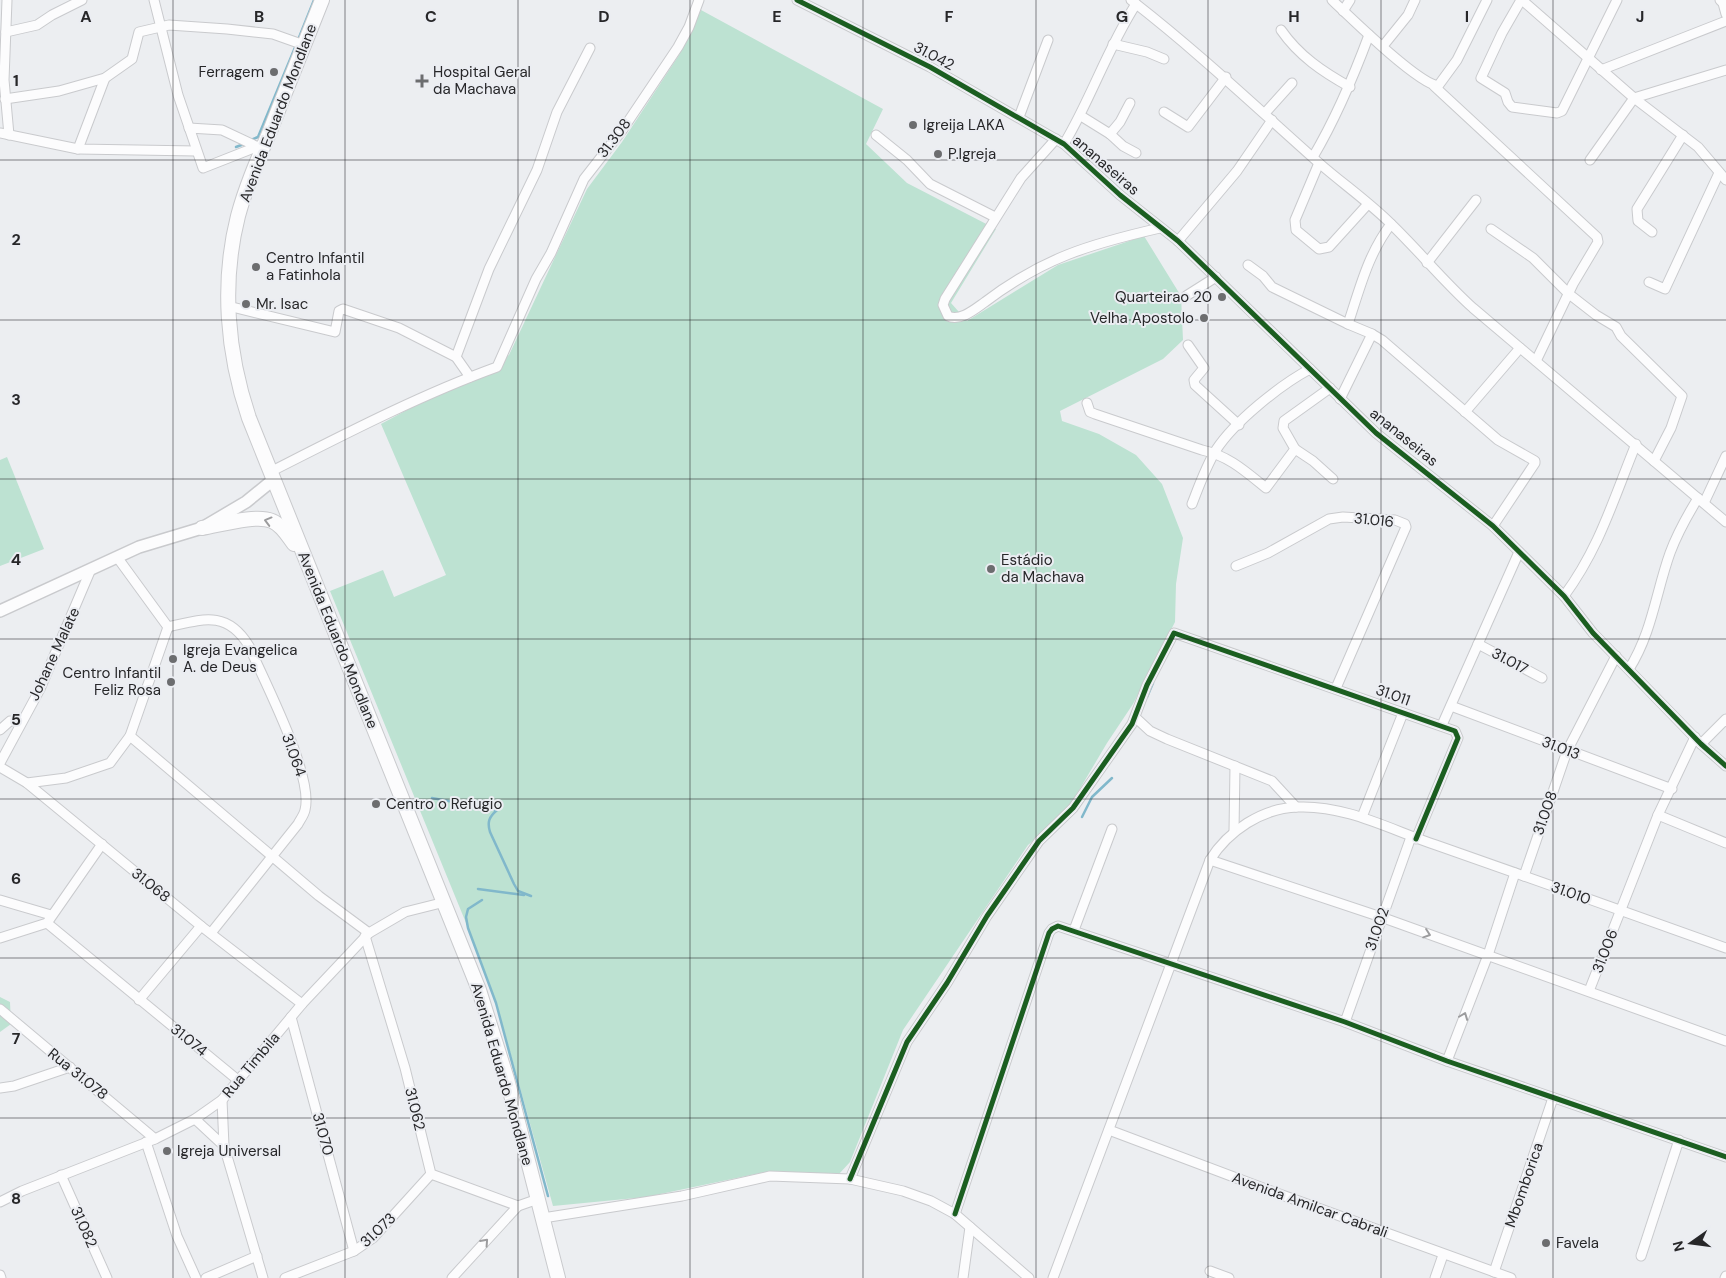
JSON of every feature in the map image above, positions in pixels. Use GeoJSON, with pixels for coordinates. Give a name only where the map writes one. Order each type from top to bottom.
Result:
{"type":"FeatureCollection","features":[{"type":"Feature","properties":{"kind":"main road","name":"Avenida Eduardo Mondlane"},"geometry":{"type":"LineString","coordinates":[[322,0],[261,145],[238,217],[231,258],[228,306],[232,351],[240,393],[302,554],[353,673],[406,811],[445,902],[479,990],[495,1040],[544,1218],[558,1278]]}},
{"type":"Feature","properties":{"kind":"main road"},"geometry":{"type":"LineString","coordinates":[[202,528],[248,520],[267,520],[281,528],[302,554]]}},
{"type":"Feature","properties":{"kind":"street"},"geometry":{"type":"LineString","coordinates":[[6,0],[6,32],[2,80],[10,135]]}},
{"type":"Feature","properties":{"kind":"street"},"geometry":{"type":"LineString","coordinates":[[6,32],[37,25],[82,0]]}},
{"type":"Feature","properties":{"kind":"street"},"geometry":{"type":"LineString","coordinates":[[154,0],[162,26],[175,87],[203,168],[261,145]]}},
{"type":"Feature","properties":{"kind":"street","name":"31.308"},"geometry":{"type":"LineString","coordinates":[[272,476],[335,439],[470,377],[498,367],[536,279],[551,253],[584,179],[623,129],[678,47],[689,27],[699,0]]}},
{"type":"Feature","properties":{"kind":"street","name":"31.042"},"geometry":{"type":"LineString","coordinates":[[797,0],[930,66],[1056,139]]}},
{"type":"Feature","properties":{"kind":"street"},"geometry":{"type":"LineString","coordinates":[[1332,0],[1369,35],[1406,66],[1434,86],[1596,237],[1598,242],[1569,294],[1536,361]]}},
{"type":"Feature","properties":{"kind":"street"},"geometry":{"type":"LineString","coordinates":[[1343,11],[1350,0]]}},
{"type":"Feature","properties":{"kind":"street"},"geometry":{"type":"LineString","coordinates":[[1383,46],[1408,15],[1416,0]]}},
{"type":"Feature","properties":{"kind":"street"},"geometry":{"type":"LineString","coordinates":[[1434,86],[1438,86],[1442,82],[1458,60],[1487,0]]}},
{"type":"Feature","properties":{"kind":"street"},"geometry":{"type":"LineString","coordinates":[[1617,0],[1586,57],[1560,112],[1518,109],[1509,105],[1505,93],[1484,81],[1481,76],[1521,0],[1586,57],[1634,98],[1683,135],[1703,153],[1726,180]]}},
{"type":"Feature","properties":{"kind":"street"},"geometry":{"type":"LineString","coordinates":[[1720,0],[1723,3],[1726,14]]}},
{"type":"Feature","properties":{"kind":"street"},"geometry":{"type":"LineString","coordinates":[[1064,144],[1081,116],[1133,1],[1170,29],[1316,160],[1391,224],[1473,308],[1726,522]]}},
{"type":"Feature","properties":{"kind":"street"},"geometry":{"type":"LineString","coordinates":[[1601,70],[1726,21]]}},
{"type":"Feature","properties":{"kind":"street"},"geometry":{"type":"LineString","coordinates":[[5,99],[70,89],[105,78],[132,59],[139,32],[162,26],[272,34],[304,45]]}},
{"type":"Feature","properties":{"kind":"street"},"geometry":{"type":"LineString","coordinates":[[1281,30],[1298,52],[1322,71],[1350,87]]}},
{"type":"Feature","properties":{"kind":"street"},"geometry":{"type":"LineString","coordinates":[[1368,204],[1329,247],[1319,248],[1296,230],[1295,220],[1316,160],[1350,87],[1369,35]]}},
{"type":"Feature","properties":{"kind":"street"},"geometry":{"type":"LineString","coordinates":[[1019,116],[1048,40]]}},
{"type":"Feature","properties":{"kind":"street"},"geometry":{"type":"LineString","coordinates":[[1113,44],[1147,52],[1164,59]]}},
{"type":"Feature","properties":{"kind":"street"},"geometry":{"type":"LineString","coordinates":[[456,357],[489,269],[537,170],[557,112],[590,48]]}},
{"type":"Feature","properties":{"kind":"street"},"geometry":{"type":"LineString","coordinates":[[1590,160],[1634,98],[1726,70]]}},
{"type":"Feature","properties":{"kind":"street"},"geometry":{"type":"LineString","coordinates":[[78,149],[105,78]]}},
{"type":"Feature","properties":{"kind":"street"},"geometry":{"type":"LineString","coordinates":[[1164,112],[1188,127],[1226,78]]}},
{"type":"Feature","properties":{"kind":"street"},"geometry":{"type":"LineString","coordinates":[[1265,113],[1292,83]]}},
{"type":"Feature","properties":{"kind":"street"},"geometry":{"type":"LineString","coordinates":[[1110,134],[1120,122],[1130,103]]}},
{"type":"Feature","properties":{"kind":"street"},"geometry":{"type":"LineString","coordinates":[[1081,116],[1136,153]]}},
{"type":"Feature","properties":{"kind":"street"},"geometry":{"type":"LineString","coordinates":[[1178,242],[1237,171],[1272,120]]}},
{"type":"Feature","properties":{"kind":"street"},"geometry":{"type":"LineString","coordinates":[[189,128],[222,130],[261,145]]}},
{"type":"Feature","properties":{"kind":"street"},"geometry":{"type":"LineString","coordinates":[[0,133],[78,149],[196,151]]}},
{"type":"Feature","properties":{"kind":"street"},"geometry":{"type":"LineString","coordinates":[[876,135],[908,160],[930,184],[995,217]]}},
{"type":"Feature","properties":{"kind":"street"},"geometry":{"type":"LineString","coordinates":[[1652,232],[1638,221],[1637,209],[1683,135]]}},
{"type":"Feature","properties":{"kind":"street"},"geometry":{"type":"LineString","coordinates":[[1056,139],[1021,178],[944,299],[943,305],[948,316],[958,318],[971,312],[1033,269],[1055,259],[1101,242],[1160,228]]}},
{"type":"Feature","properties":{"kind":"street","name":"ananaseiras"},"geometry":{"type":"LineString","coordinates":[[1056,139],[1178,242],[1376,433],[1493,526],[1564,596],[1593,633],[1698,741],[1726,766]]}},
{"type":"Feature","properties":{"kind":"street"},"geometry":{"type":"LineString","coordinates":[[1650,282],[1665,288],[1719,173]]}},
{"type":"Feature","properties":{"kind":"street"},"geometry":{"type":"LineString","coordinates":[[1427,263],[1476,200]]}},
{"type":"Feature","properties":{"kind":"street"},"geometry":{"type":"LineString","coordinates":[[1348,324],[1367,264],[1378,240],[1391,224]]}},
{"type":"Feature","properties":{"kind":"street"},"geometry":{"type":"LineString","coordinates":[[1491,229],[1533,258],[1569,294],[1596,316],[1616,327],[1621,336],[1682,396],[1678,411],[1654,461]]}},
{"type":"Feature","properties":{"kind":"street"},"geometry":{"type":"LineString","coordinates":[[1248,264],[1264,276],[1272,287],[1382,340],[1498,440],[1515,451],[1534,459],[1535,463],[1493,526]]}},
{"type":"Feature","properties":{"kind":"street"},"geometry":{"type":"LineString","coordinates":[[1186,296],[1216,277]]}},
{"type":"Feature","properties":{"kind":"street"},"geometry":{"type":"LineString","coordinates":[[228,306],[335,332],[339,311],[344,309],[398,328],[456,357],[470,377]]}},
{"type":"Feature","properties":{"kind":"street"},"geometry":{"type":"LineString","coordinates":[[1340,400],[1372,334]]}},
{"type":"Feature","properties":{"kind":"street"},"geometry":{"type":"LineString","coordinates":[[1188,345],[1204,368],[1194,380],[1195,385],[1239,425]]}},
{"type":"Feature","properties":{"kind":"street"},"geometry":{"type":"LineString","coordinates":[[1465,412],[1520,348]]}},
{"type":"Feature","properties":{"kind":"street"},"geometry":{"type":"LineString","coordinates":[[1192,504],[1214,452],[1239,425],[1270,397],[1294,378],[1310,369]]}},
{"type":"Feature","properties":{"kind":"street"},"geometry":{"type":"LineString","coordinates":[[1330,388],[1282,424],[1295,449],[1313,461],[1333,479]]}},
{"type":"Feature","properties":{"kind":"street"},"geometry":{"type":"LineString","coordinates":[[1086,403],[1090,412],[1095,414],[1202,450],[1214,452],[1246,470],[1266,488],[1295,449]]}},
{"type":"Feature","properties":{"kind":"street"},"geometry":{"type":"LineString","coordinates":[[1564,596],[1584,569],[1600,538],[1636,444]]}},
{"type":"Feature","properties":{"kind":"street"},"geometry":{"type":"LineString","coordinates":[[1629,669],[1647,636],[1670,553],[1684,522],[1701,500],[1726,456]]}},
{"type":"Feature","properties":{"kind":"street"},"geometry":{"type":"LineString","coordinates":[[0,611],[117,557],[202,528],[246,502],[272,476]]}},
{"type":"Feature","properties":{"kind":"street","name":"31.016"},"geometry":{"type":"LineString","coordinates":[[1236,566],[1268,552],[1329,519],[1343,517],[1395,520],[1405,524],[1406,527],[1336,688]]}},
{"type":"Feature","properties":{"kind":"street"},"geometry":{"type":"LineString","coordinates":[[1442,725],[1519,552]]}},
{"type":"Feature","properties":{"kind":"street"},"geometry":{"type":"LineString","coordinates":[[27,783],[66,778],[110,763],[130,736],[168,627],[117,557]]}},
{"type":"Feature","properties":{"kind":"street","name":"Johane Malate"},"geometry":{"type":"LineString","coordinates":[[0,765],[21,721],[46,676],[91,569]]}},
{"type":"Feature","properties":{"kind":"street","name":"31.064"},"geometry":{"type":"LineString","coordinates":[[168,627],[210,618],[232,625],[242,634],[250,646],[292,746],[305,786],[305,811],[298,824],[212,933]]}},
{"type":"Feature","properties":{"kind":"street","name":"31.011"},"geometry":{"type":"LineString","coordinates":[[1136,718],[1148,685],[1174,633],[1442,725]]}},
{"type":"Feature","properties":{"kind":"street","name":"31.017"},"geometry":{"type":"LineString","coordinates":[[1478,644],[1542,678]]}},
{"type":"Feature","properties":{"kind":"street","name":"31.008"},"geometry":{"type":"LineString","coordinates":[[1447,1061],[1567,750],[1616,656]]}},
{"type":"Feature","properties":{"kind":"street","name":"31.013"},"geometry":{"type":"LineString","coordinates":[[1451,706],[1672,789]]}},
{"type":"Feature","properties":{"kind":"street"},"geometry":{"type":"LineString","coordinates":[[1362,817],[1403,713]]}},
{"type":"Feature","properties":{"kind":"street"},"geometry":{"type":"LineString","coordinates":[[850,1179],[907,1042],[987,916],[1039,841],[1073,808],[1136,718],[1150,731],[1272,781],[1296,806],[1268,814],[1234,831],[1210,860],[1053,1278]]}},
{"type":"Feature","properties":{"kind":"street"},"geometry":{"type":"LineString","coordinates":[[1698,741],[1726,719]]}},
{"type":"Feature","properties":{"kind":"street"},"geometry":{"type":"LineString","coordinates":[[0,730],[10,721],[21,721]]}},
{"type":"Feature","properties":{"kind":"street","name":"31.002"},"geometry":{"type":"LineString","coordinates":[[1345,1022],[1381,917],[1413,838],[1458,738],[1455,731],[1442,725]]}},
{"type":"Feature","properties":{"kind":"street"},"geometry":{"type":"LineString","coordinates":[[130,736],[319,896],[367,934]]}},
{"type":"Feature","properties":{"kind":"street","name":"31.006"},"geometry":{"type":"LineString","coordinates":[[1590,992],[1658,815],[1698,741]]}},
{"type":"Feature","properties":{"kind":"street","name":"31.068"},"geometry":{"type":"LineString","coordinates":[[0,765],[27,783],[201,926],[302,1004]]}},
{"type":"Feature","properties":{"kind":"street"},"geometry":{"type":"LineString","coordinates":[[1234,831],[1235,766]]}},
{"type":"Feature","properties":{"kind":"street","name":"31.010"},"geometry":{"type":"LineString","coordinates":[[1296,806],[1318,808],[1362,817],[1413,838],[1520,874],[1726,948]]}},
{"type":"Feature","properties":{"kind":"street"},"geometry":{"type":"LineString","coordinates":[[1658,815],[1726,843]]}},
{"type":"Feature","properties":{"kind":"street"},"geometry":{"type":"LineString","coordinates":[[1074,930],[1112,829]]}},
{"type":"Feature","properties":{"kind":"street"},"geometry":{"type":"LineString","coordinates":[[0,938],[49,919],[102,844]]}},
{"type":"Feature","properties":{"kind":"street"},"geometry":{"type":"LineString","coordinates":[[1210,860],[1381,917],[1726,1041]]}},
{"type":"Feature","properties":{"kind":"street","name":"31.074"},"geometry":{"type":"LineString","coordinates":[[0,900],[49,919],[139,1000],[239,1081]]}},
{"type":"Feature","properties":{"kind":"street","name":"Rua Timbila"},"geometry":{"type":"LineString","coordinates":[[0,1202],[61,1175],[151,1141],[194,1119],[222,1100],[302,1004],[367,934],[405,912],[445,902]]}},
{"type":"Feature","properties":{"kind":"street"},"geometry":{"type":"LineString","coordinates":[[139,1000],[201,926]]}},
{"type":"Feature","properties":{"kind":"street"},"geometry":{"type":"LineString","coordinates":[[955,1214],[1050,933],[1052,928],[1058,926],[1345,1022],[1447,1061],[1726,1157]]}},
{"type":"Feature","properties":{"kind":"street","name":"31.062"},"geometry":{"type":"LineString","coordinates":[[367,934],[405,1068],[431,1174]]}},
{"type":"Feature","properties":{"kind":"street","name":"Rua 31.078"},"geometry":{"type":"LineString","coordinates":[[0,1009],[70,1067],[151,1141]]}},
{"type":"Feature","properties":{"kind":"street","name":"31.070"},"geometry":{"type":"LineString","coordinates":[[292,1017],[354,1251]]}},
{"type":"Feature","properties":{"kind":"street"},"geometry":{"type":"LineString","coordinates":[[0,1088],[14,1086],[70,1067]]}},
{"type":"Feature","properties":{"kind":"street","name":"Mbomborica"},"geometry":{"type":"LineString","coordinates":[[1494,1272],[1553,1098]]}},
{"type":"Feature","properties":{"kind":"street"},"geometry":{"type":"LineString","coordinates":[[222,1100],[224,1146],[263,1278]]}},
{"type":"Feature","properties":{"kind":"street"},"geometry":{"type":"LineString","coordinates":[[194,1119],[224,1146]]}},
{"type":"Feature","properties":{"kind":"street","name":"Avenida Amilcar Cabrali"},"geometry":{"type":"LineString","coordinates":[[1109,1130],[1511,1278]]}},
{"type":"Feature","properties":{"kind":"street"},"geometry":{"type":"LineString","coordinates":[[1641,1256],[1680,1140]]}},
{"type":"Feature","properties":{"kind":"street"},"geometry":{"type":"LineString","coordinates":[[151,1141],[171,1217],[196,1278]]}},
{"type":"Feature","properties":{"kind":"street"},"geometry":{"type":"LineString","coordinates":[[431,1174],[500,1202],[518,1206]]}},
{"type":"Feature","properties":{"kind":"street","name":"31.073"},"geometry":{"type":"LineString","coordinates":[[285,1278],[354,1251],[373,1238],[431,1174]]}},
{"type":"Feature","properties":{"kind":"street","name":"31.082"},"geometry":{"type":"LineString","coordinates":[[61,1175],[107,1278]]}},
{"type":"Feature","properties":{"kind":"street"},"geometry":{"type":"LineString","coordinates":[[544,1218],[682,1196],[770,1176],[850,1179],[903,1191],[931,1201],[955,1214],[1029,1278]]}},
{"type":"Feature","properties":{"kind":"street"},"geometry":{"type":"LineString","coordinates":[[452,1278],[518,1206],[538,1199]]}},
{"type":"Feature","properties":{"kind":"street"},"geometry":{"type":"LineString","coordinates":[[963,1278],[970,1227]]}},
{"type":"Feature","properties":{"kind":"street"},"geometry":{"type":"LineString","coordinates":[[1434,1278],[1442,1254]]}},
{"type":"Feature","properties":{"kind":"street"},"geometry":{"type":"LineString","coordinates":[[206,1278],[257,1256]]}},
{"type":"Feature","properties":{"kind":"street"},"geometry":{"type":"LineString","coordinates":[[1210,1271],[1229,1278]]}},
{"type":"Feature","properties":{"kind":"green space"},"geometry":{"type":"Polygon","coordinates":[[[701,10],[883,109],[866,144],[907,183],[996,229],[951,303],[967,321],[1058,265],[1144,236],[1181,296],[1183,340],[1163,359],[1060,411],[1062,421],[1099,434],[1136,455],[1162,484],[1183,538],[1176,584],[1175,622],[1133,704],[1075,797],[1072,807],[1028,845],[903,1030],[850,1162],[839,1174],[765,1172],[646,1197],[553,1206],[497,1005],[473,940],[330,591],[383,570],[394,597],[446,575],[381,424],[509,355],[587,189],[622,142],[679,55],[701,10]]]}},
{"type":"Feature","properties":{"kind":"green space"},"geometry":{"type":"Polygon","coordinates":[[[7,457],[44,549],[0,566],[0,460],[7,457]]]}},
{"type":"Feature","properties":{"kind":"green space"},"geometry":{"type":"Polygon","coordinates":[[[0,997],[10,1002],[11,1024],[0,1032],[0,997]]]}},
{"type":"Feature","properties":{"kind":"waterway"},"geometry":{"type":"LineString","coordinates":[[298,40],[314,0]]}},
{"type":"Feature","properties":{"kind":"waterway"},"geometry":{"type":"LineString","coordinates":[[251,140],[258,137],[296,45]]}},
{"type":"Feature","properties":{"kind":"waterway"},"geometry":{"type":"LineString","coordinates":[[236,147],[244,144]]}},
{"type":"Feature","properties":{"kind":"waterway"},"geometry":{"type":"LineString","coordinates":[[1147,697],[1153,683]]}},
{"type":"Feature","properties":{"kind":"waterway"},"geometry":{"type":"LineString","coordinates":[[1082,817],[1092,797],[1112,778]]}},
{"type":"Feature","properties":{"kind":"waterway"},"geometry":{"type":"LineString","coordinates":[[432,798],[497,810]]}},
{"type":"Feature","properties":{"kind":"waterway"},"geometry":{"type":"LineString","coordinates":[[497,810],[489,820],[490,832],[518,891],[531,896]]}},
{"type":"Feature","properties":{"kind":"waterway"},"geometry":{"type":"LineString","coordinates":[[478,889],[524,895]]}},
{"type":"Feature","properties":{"kind":"waterway"},"geometry":{"type":"LineString","coordinates":[[482,900],[468,909],[466,917],[468,928],[496,1003],[548,1196]]}},
{"type":"Feature","properties":{"kind":"cycle path"},"geometry":{"type":"LineString","coordinates":[[797,0],[930,67],[1064,144],[1120,195],[1178,241],[1376,433],[1493,526],[1564,596],[1593,633],[1701,744],[1726,766]]}},
{"type":"Feature","properties":{"kind":"cycle path"},"geometry":{"type":"LineString","coordinates":[[850,1179],[907,1042],[947,983],[987,916],[1039,841],[1073,808],[1132,724],[1147,685],[1174,633],[1455,731],[1458,738],[1416,839]]}},
{"type":"Feature","properties":{"kind":"cycle path"},"geometry":{"type":"LineString","coordinates":[[955,1214],[1049,933],[1058,926],[1345,1022],[1447,1061],[1726,1157]]}},
{"type":"Feature","properties":{"kind":"place","name":"Ferragem"},"geometry":{"type":"Point","coordinates":[274,72]}},
{"type":"Feature","properties":{"kind":"place","name":"Hospital Geral da Machava"},"geometry":{"type":"Point","coordinates":[422,81]}},
{"type":"Feature","properties":{"kind":"place","name":"Igreija LAKA"},"geometry":{"type":"Point","coordinates":[913,125]}},
{"type":"Feature","properties":{"kind":"place","name":"P.Igreja"},"geometry":{"type":"Point","coordinates":[938,154]}},
{"type":"Feature","properties":{"kind":"place","name":"Centro Infantil a Fatinhola"},"geometry":{"type":"Point","coordinates":[256,267]}},
{"type":"Feature","properties":{"kind":"place","name":"Quarteirao 20"},"geometry":{"type":"Point","coordinates":[1222,297]}},
{"type":"Feature","properties":{"kind":"place","name":"Mr. Isac"},"geometry":{"type":"Point","coordinates":[246,304]}},
{"type":"Feature","properties":{"kind":"place","name":"Velha Apostolo"},"geometry":{"type":"Point","coordinates":[1204,318]}},
{"type":"Feature","properties":{"kind":"place","name":"Estádio da Machava"},"geometry":{"type":"Point","coordinates":[991,569]}},
{"type":"Feature","properties":{"kind":"place","name":"Igreja Evangelica A. de Deus"},"geometry":{"type":"Point","coordinates":[173,659]}},
{"type":"Feature","properties":{"kind":"place","name":"Centro Infantil Feliz Rosa"},"geometry":{"type":"Point","coordinates":[171,682]}},
{"type":"Feature","properties":{"kind":"place","name":"Centro o Refugio"},"geometry":{"type":"Point","coordinates":[376,804]}},
{"type":"Feature","properties":{"kind":"place","name":"Igreja Universal"},"geometry":{"type":"Point","coordinates":[167,1151]}},
{"type":"Feature","properties":{"kind":"place","name":"Favela"},"geometry":{"type":"Point","coordinates":[1546,1243]}}]}
